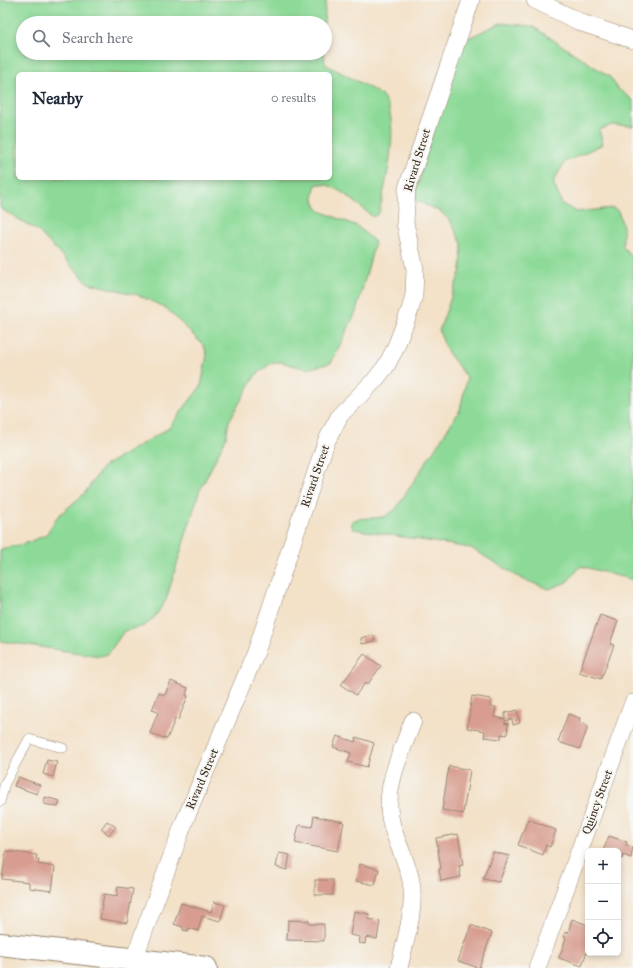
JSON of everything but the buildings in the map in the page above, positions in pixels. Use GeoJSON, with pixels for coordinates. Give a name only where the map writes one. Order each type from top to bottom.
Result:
{"type":"FeatureCollection","features":[{"type":"Feature","properties":{"kind":"main road"},"geometry":{"type":"LineString","coordinates":[[0,944],[206,968]]}},
{"type":"Feature","properties":{"kind":"street","name":"Rivard Street"},"geometry":{"type":"LineString","coordinates":[[134,959],[185,820],[256,652],[326,442],[340,415],[376,380],[386,366],[403,331],[416,284],[415,269],[405,223],[407,188],[471,0]]}},
{"type":"Feature","properties":{"kind":"street"},"geometry":{"type":"LineString","coordinates":[[535,0],[582,23],[633,40]]}},
{"type":"Feature","properties":{"kind":"street","name":"Quincy Street"},"geometry":{"type":"LineString","coordinates":[[538,968],[633,703]]}},
{"type":"Feature","properties":{"kind":"street"},"geometry":{"type":"LineString","coordinates":[[399,968],[412,904],[412,893],[409,875],[390,818],[389,805],[393,776],[413,721]]}},
{"type":"Feature","properties":{"kind":"lane"},"geometry":{"type":"LineString","coordinates":[[0,802],[5,783],[29,739],[63,748]]}},
{"type":"Feature","properties":{"kind":"green space"},"geometry":{"type":"Polygon","coordinates":[[[0,0],[326,0],[325,16],[16,16],[16,60],[325,60],[325,64],[379,94],[383,97],[389,108],[392,137],[388,171],[379,213],[373,217],[346,195],[329,186],[322,184],[316,185],[315,189],[315,202],[320,211],[357,226],[375,242],[356,312],[331,363],[307,369],[281,362],[270,364],[255,376],[229,421],[226,438],[199,492],[166,600],[154,618],[144,626],[124,631],[108,654],[100,656],[0,641],[0,550],[24,544],[46,535],[57,517],[84,494],[103,467],[169,428],[201,386],[207,355],[204,346],[166,308],[138,295],[88,283],[38,231],[0,208],[0,0]]]}},
{"type":"Feature","properties":{"kind":"green space"},"geometry":{"type":"Polygon","coordinates":[[[500,23],[532,26],[610,77],[618,89],[633,100],[633,126],[612,125],[599,130],[603,144],[565,162],[553,182],[562,204],[577,212],[613,208],[618,211],[623,226],[623,247],[633,258],[633,580],[581,566],[567,582],[549,589],[522,579],[471,548],[353,529],[351,522],[357,519],[384,517],[395,510],[460,410],[467,378],[447,351],[439,331],[461,270],[462,244],[451,222],[441,212],[417,201],[415,195],[446,84],[462,41],[500,23]]]}}]}
